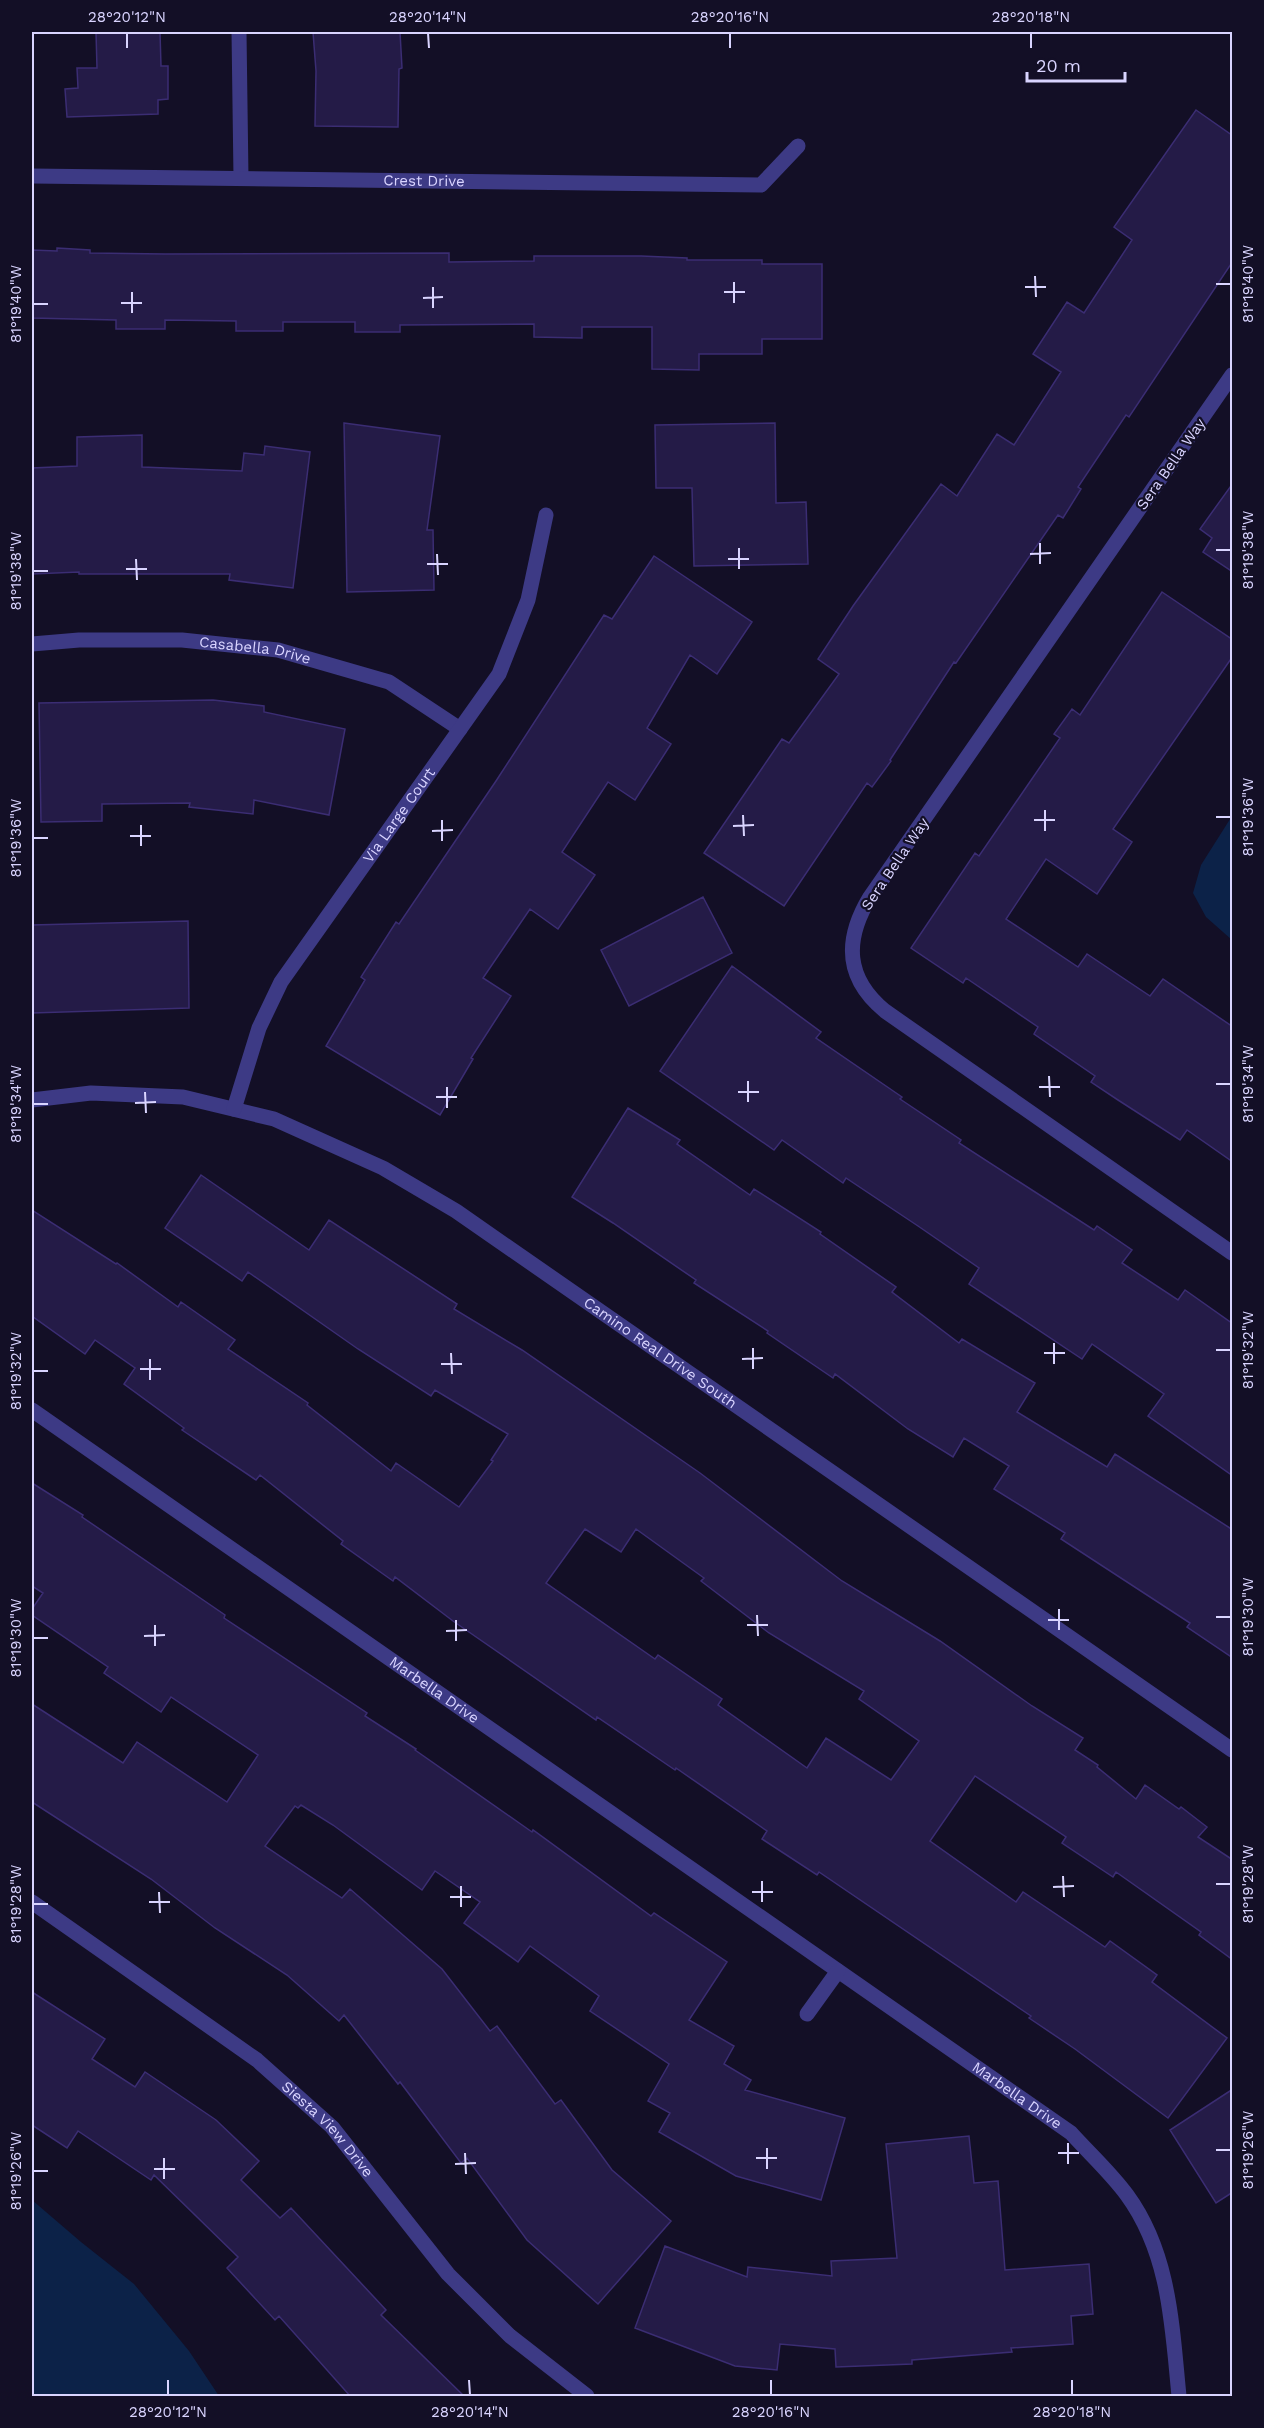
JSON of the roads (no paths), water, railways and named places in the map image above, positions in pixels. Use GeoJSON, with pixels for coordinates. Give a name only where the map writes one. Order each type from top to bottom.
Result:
{"type":"FeatureCollection","features":[{"type":"Feature","properties":{"kind":"street"},"geometry":{"type":"LineString","coordinates":[[238,32],[242,178]]}},
{"type":"Feature","properties":{"kind":"street","name":"Crest Drive"},"geometry":{"type":"LineString","coordinates":[[32,176],[761,185],[798,146]]}},
{"type":"Feature","properties":{"kind":"street","name":"Sera Bella Way"},"geometry":{"type":"LineString","coordinates":[[1233,375],[870,897],[860,914],[852,946],[852,963],[856,977],[873,1002],[1233,1253]]}},
{"type":"Feature","properties":{"kind":"street","name":"Via Large Court"},"geometry":{"type":"LineString","coordinates":[[234,1109],[259,1028],[281,982],[499,674],[528,600],[546,515]]}},
{"type":"Feature","properties":{"kind":"street","name":"Casabella Drive"},"geometry":{"type":"LineString","coordinates":[[32,644],[79,640],[182,640],[278,650],[389,682],[460,729]]}},
{"type":"Feature","properties":{"kind":"street","name":"Camino Real Drive South"},"geometry":{"type":"LineString","coordinates":[[32,1100],[91,1093],[183,1097],[274,1119],[383,1168],[456,1211],[1233,1750]]}},
{"type":"Feature","properties":{"kind":"street","name":"Marbella Drive"},"geometry":{"type":"LineString","coordinates":[[32,1410],[1071,2133],[1127,2195],[1156,2248],[1170,2300],[1179,2397]]}},
{"type":"Feature","properties":{"kind":"street","name":"Siesta View Drive"},"geometry":{"type":"LineString","coordinates":[[32,1902],[257,2060],[332,2127],[448,2274],[510,2336],[587,2397]]}},
{"type":"Feature","properties":{"kind":"street"},"geometry":{"type":"LineString","coordinates":[[807,2014],[838,1971]]}},
{"type":"Feature","properties":{"kind":"water"},"geometry":{"type":"Polygon","coordinates":[[[1232,816],[1232,940],[1206,917],[1193,893],[1201,865],[1232,816]]]}},
{"type":"Feature","properties":{"kind":"water"},"geometry":{"type":"Polygon","coordinates":[[[32,2200],[134,2284],[189,2351],[219,2396],[33,2396],[32,2200]]]}}]}
